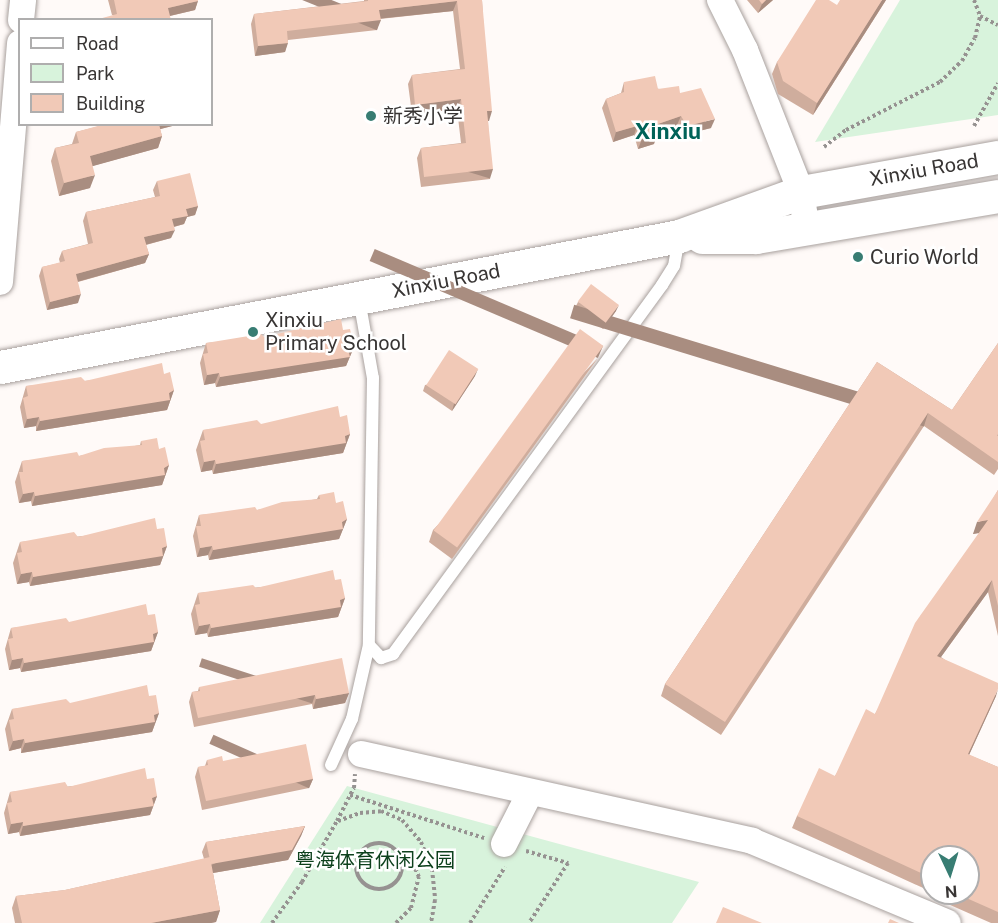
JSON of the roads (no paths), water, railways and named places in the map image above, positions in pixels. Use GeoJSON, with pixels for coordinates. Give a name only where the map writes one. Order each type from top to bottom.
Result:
{"type":"FeatureCollection","features":[{"type":"Feature","properties":{"kind":"main road","name":"Xinxiu Road"},"geometry":{"type":"LineString","coordinates":[[0,367],[679,236],[801,192],[998,157]]}},
{"type":"Feature","properties":{"kind":"main road","name":"Xinxiu Road"},"geometry":{"type":"LineString","coordinates":[[679,236],[756,237],[998,196]]}},
{"type":"Feature","properties":{"kind":"street"},"geometry":{"type":"LineString","coordinates":[[21,18],[23,0]]}},
{"type":"Feature","properties":{"kind":"street"},"geometry":{"type":"LineString","coordinates":[[720,0],[745,50],[801,192],[807,228]]}},
{"type":"Feature","properties":{"kind":"street"},"geometry":{"type":"LineString","coordinates":[[0,282],[18,68]]}},
{"type":"Feature","properties":{"kind":"street"},"geometry":{"type":"LineString","coordinates":[[350,753],[752,841],[948,923]]}},
{"type":"Feature","properties":{"kind":"street"},"geometry":{"type":"LineString","coordinates":[[507,851],[530,793]]}},
{"type":"Feature","properties":{"kind":"lane"},"geometry":{"type":"LineString","coordinates":[[369,645],[381,658],[393,654],[662,285],[674,266],[679,236]]}},
{"type":"Feature","properties":{"kind":"lane"},"geometry":{"type":"LineString","coordinates":[[331,765],[350,753],[352,719],[369,645],[373,378],[359,298]]}},
{"type":"Feature","properties":{"kind":"place","name":"新秀小学"},"geometry":{"type":"Point","coordinates":[371,116]}},
{"type":"Feature","properties":{"kind":"place","name":"Curio World"},"geometry":{"type":"Point","coordinates":[858,257]}},
{"type":"Feature","properties":{"kind":"place","name":"Xinxiu Primary School"},"geometry":{"type":"Point","coordinates":[253,332]}},
{"type":"Feature","properties":{"kind":"district","name":"Xinxiu"},"geometry":{"type":"Point","coordinates":[668,132]}},
{"type":"Feature","properties":{"kind":"park label","name":"粤海体育休闲公园"},"geometry":{"type":"Point","coordinates":[375,860]}}]}
